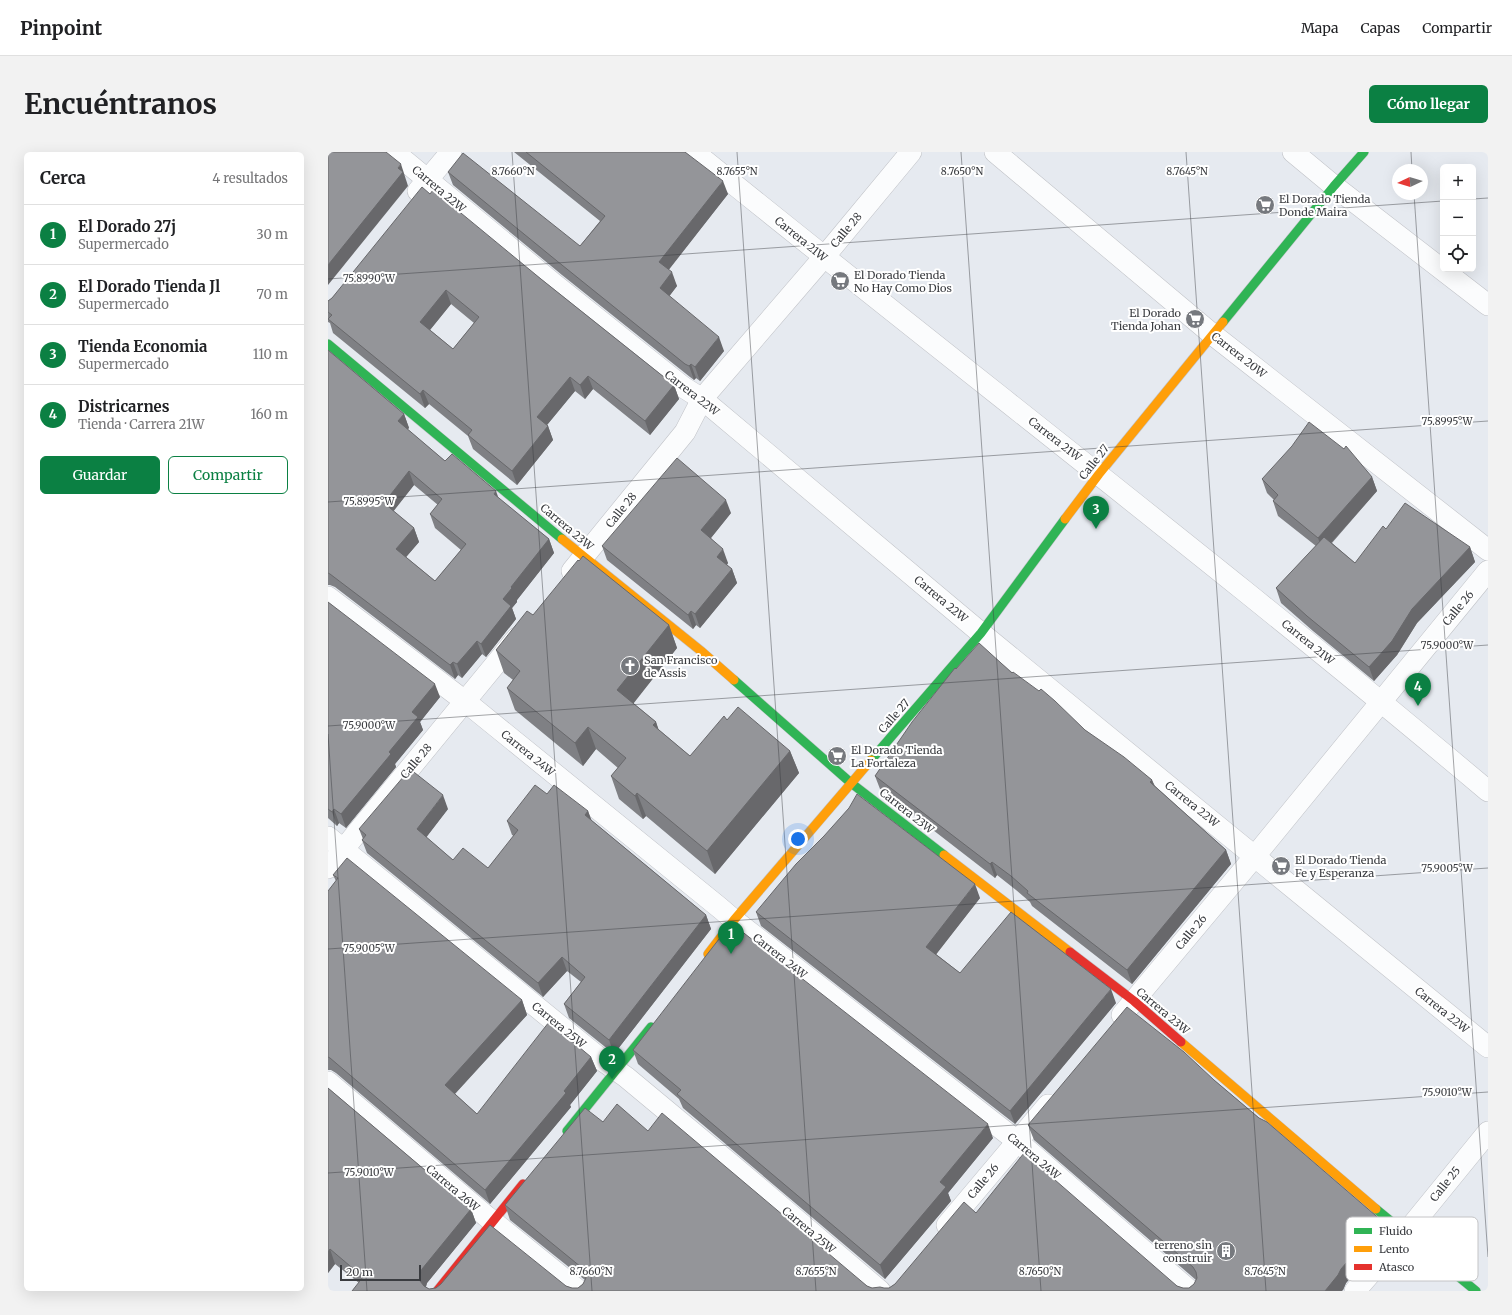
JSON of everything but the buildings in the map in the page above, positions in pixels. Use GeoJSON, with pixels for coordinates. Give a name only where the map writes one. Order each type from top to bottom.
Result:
{"type":"FeatureCollection","features":[{"type":"Feature","properties":{"kind":"street","name":"Carrera 22W"},"geometry":{"type":"LineString","coordinates":[[394,152],[554,284],[683,387],[702,399],[981,633],[1488,1047]]}},
{"type":"Feature","properties":{"kind":"street"},"geometry":{"type":"LineString","coordinates":[[405,208],[452,152]]}},
{"type":"Feature","properties":{"kind":"street","name":"Carrera 21W"},"geometry":{"type":"LineString","coordinates":[[694,152],[824,257],[1099,474],[1381,701],[1488,791]]}},
{"type":"Feature","properties":{"kind":"street","name":"Calle 28"},"geometry":{"type":"LineString","coordinates":[[560,585],[582,556],[685,432],[702,399],[824,257],[910,152]]}},
{"type":"Feature","properties":{"kind":"street","name":"Carrera 20W"},"geometry":{"type":"LineString","coordinates":[[995,152],[1212,334],[1488,550]]}},
{"type":"Feature","properties":{"kind":"street"},"geometry":{"type":"LineString","coordinates":[[1293,152],[1334,186],[1488,306]]}},
{"type":"Feature","properties":{"kind":"street","name":"Calle 27"},"geometry":{"type":"LineString","coordinates":[[703,960],[734,920],[981,633],[1099,474],[1212,334],[1334,186],[1364,152]]}},
{"type":"Feature","properties":{"kind":"street","name":"Carrera 23W"},"geometry":{"type":"LineString","coordinates":[[328,344],[582,556],[701,651],[851,783],[1134,1001],[1385,1217]]}},
{"type":"Feature","properties":{"kind":"street","name":"Calle 26"},"geometry":{"type":"LineString","coordinates":[[1108,1032],[1255,856],[1488,571]]}},
{"type":"Feature","properties":{"kind":"street","name":"Carrera 24W"},"geometry":{"type":"LineString","coordinates":[[328,597],[466,702],[734,920],[1018,1141],[1190,1291]]}},
{"type":"Feature","properties":{"kind":"street","name":"Calle 28"},"geometry":{"type":"LineString","coordinates":[[328,868],[335,843],[466,702],[531,622]]}},
{"type":"Feature","properties":{"kind":"street","name":"Carrera 25W"},"geometry":{"type":"LineString","coordinates":[[335,843],[739,1171],[889,1289]]}},
{"type":"Feature","properties":{"kind":"street"},"geometry":{"type":"LineString","coordinates":[[564,1135],[659,1017]]}},
{"type":"Feature","properties":{"kind":"street","name":"Carrera 26W"},"geometry":{"type":"LineString","coordinates":[[328,1082],[493,1222],[579,1291]]}},
{"type":"Feature","properties":{"kind":"street","name":"Calle 26"},"geometry":{"type":"LineString","coordinates":[[936,1237],[1058,1092]]}},
{"type":"Feature","properties":{"kind":"street","name":"Calle 25"},"geometry":{"type":"LineString","coordinates":[[1419,1217],[1488,1132]]}},
{"type":"Feature","properties":{"kind":"street"},"geometry":{"type":"LineString","coordinates":[[436,1291],[529,1176]]}},
{"type":"Feature","properties":{"kind":"street","name":"Calle 25"},"geometry":{"type":"LineString","coordinates":[[1355,1291],[1364,1281]]}},
{"type":"Feature","properties":{"kind":"street","name":"Carrera 23W"},"geometry":{"type":"LineString","coordinates":[[1464,1281],[1476,1291]]}},
{"type":"Feature","properties":{"kind":"traffic: fast"},"geometry":{"type":"LineString","coordinates":[[1223,322],[1334,186],[1364,152]]}},
{"type":"Feature","properties":{"kind":"traffic: fast"},"geometry":{"type":"LineString","coordinates":[[328,344],[562,539]]}},
{"type":"Feature","properties":{"kind":"traffic: fast"},"geometry":{"type":"LineString","coordinates":[[871,760],[981,633],[1065,519]]}},
{"type":"Feature","properties":{"kind":"traffic: fast"},"geometry":{"type":"LineString","coordinates":[[734,680],[851,783],[944,855]]}},
{"type":"Feature","properties":{"kind":"traffic: fast"},"geometry":{"type":"LineString","coordinates":[[567,1131],[651,1027]]}},
{"type":"Feature","properties":{"kind":"traffic: fast"},"geometry":{"type":"LineString","coordinates":[[1376,1209],[1386,1217]]}},
{"type":"Feature","properties":{"kind":"traffic: fast"},"geometry":{"type":"LineString","coordinates":[[1464,1281],[1476,1291]]}},
{"type":"Feature","properties":{"kind":"traffic: slow"},"geometry":{"type":"LineString","coordinates":[[1065,519],[1099,474],[1223,322]]}},
{"type":"Feature","properties":{"kind":"traffic: slow"},"geometry":{"type":"LineString","coordinates":[[562,539],[701,651],[734,680]]}},
{"type":"Feature","properties":{"kind":"traffic: slow"},"geometry":{"type":"LineString","coordinates":[[708,954],[734,920],[871,760]]}},
{"type":"Feature","properties":{"kind":"traffic: slow"},"geometry":{"type":"LineString","coordinates":[[944,855],[1070,952]]}},
{"type":"Feature","properties":{"kind":"traffic: slow"},"geometry":{"type":"LineString","coordinates":[[1181,1042],[1376,1209]]}},
{"type":"Feature","properties":{"kind":"traffic: jam"},"geometry":{"type":"LineString","coordinates":[[1070,952],[1134,1001],[1181,1042]]}},
{"type":"Feature","properties":{"kind":"traffic: jam"},"geometry":{"type":"LineString","coordinates":[[437,1291],[523,1184]]}},
{"type":"Feature","properties":{"kind":"place","name":"El Dorado Tienda Donde Maira"},"geometry":{"type":"Point","coordinates":[1265,205]}},
{"type":"Feature","properties":{"kind":"place","name":"El Dorado Tienda No Hay Como Dios"},"geometry":{"type":"Point","coordinates":[840,281]}},
{"type":"Feature","properties":{"kind":"place","name":"El Dorado Tienda Johan"},"geometry":{"type":"Point","coordinates":[1195,319]}},
{"type":"Feature","properties":{"kind":"place","name":"Tienda Economia"},"geometry":{"type":"Point","coordinates":[1096,529]}},
{"type":"Feature","properties":{"kind":"place","name":"San Francisco de Assis"},"geometry":{"type":"Point","coordinates":[630,666]}},
{"type":"Feature","properties":{"kind":"place","name":"Districarnes"},"geometry":{"type":"Point","coordinates":[1418,706]}},
{"type":"Feature","properties":{"kind":"place","name":"El Dorado Tienda La Fortaleza"},"geometry":{"type":"Point","coordinates":[837,756]}},
{"type":"Feature","properties":{"kind":"place","name":"El Dorado Tienda Fe y Esperanza"},"geometry":{"type":"Point","coordinates":[1281,866]}},
{"type":"Feature","properties":{"kind":"place","name":"El Dorado 27j"},"geometry":{"type":"Point","coordinates":[731,954]}},
{"type":"Feature","properties":{"kind":"place","name":"El Dorado Tienda Jl"},"geometry":{"type":"Point","coordinates":[612,1079]}},
{"type":"Feature","properties":{"kind":"place","name":"terreno sin construir"},"geometry":{"type":"Point","coordinates":[1226,1251]}}]}
